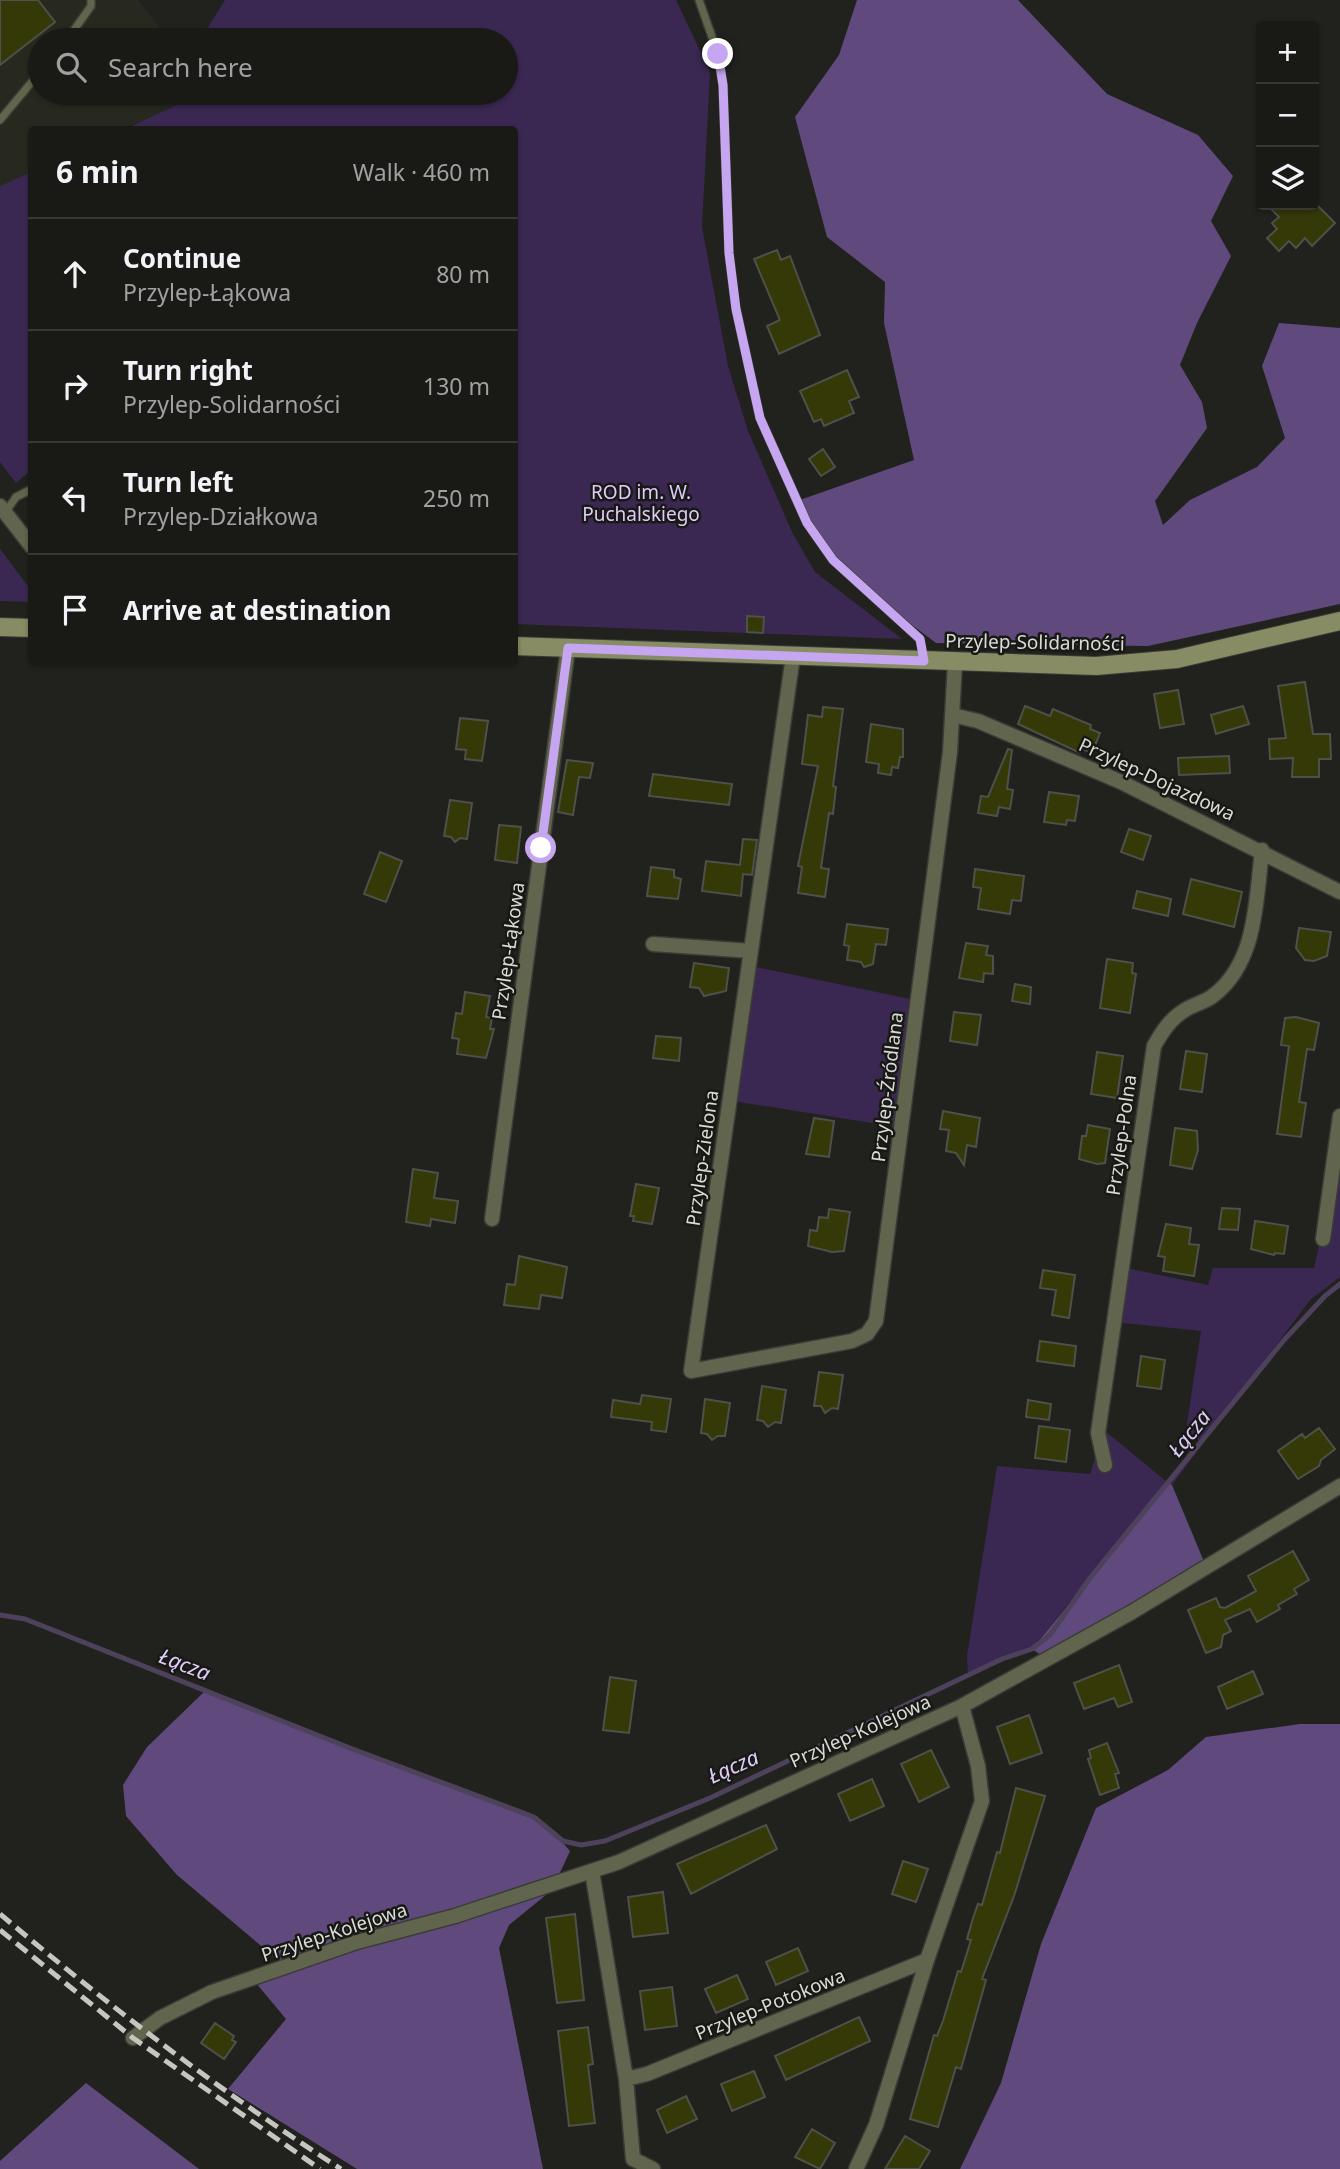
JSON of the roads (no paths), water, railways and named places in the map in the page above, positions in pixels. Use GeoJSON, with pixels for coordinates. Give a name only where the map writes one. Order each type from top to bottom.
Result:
{"type":"FeatureCollection","features":[{"type":"Feature","properties":{"kind":"main road","name":"Przylep-Solidarności"},"geometry":{"type":"LineString","coordinates":[[518,646],[1096,666],[1138,664],[1231,648],[1340,621]]}},
{"type":"Feature","properties":{"kind":"main road"},"geometry":{"type":"LineString","coordinates":[[0,627],[28,628]]}},
{"type":"Feature","properties":{"kind":"street"},"geometry":{"type":"LineString","coordinates":[[3,509],[28,542]]}},
{"type":"Feature","properties":{"kind":"street","name":"Przylep-Łąkowa"},"geometry":{"type":"LineString","coordinates":[[492,1219],[568,648]]}},
{"type":"Feature","properties":{"kind":"street","name":"Przylep-Zielona"},"geometry":{"type":"LineString","coordinates":[[691,1371],[793,656]]}},
{"type":"Feature","properties":{"kind":"street","name":"Przylep-Źródlana"},"geometry":{"type":"LineString","coordinates":[[691,1371],[852,1341],[867,1334],[876,1321],[953,715],[955,663]]}},
{"type":"Feature","properties":{"kind":"street","name":"Przylep-Dojazdowa"},"geometry":{"type":"LineString","coordinates":[[953,715],[978,721],[1098,772],[1262,850],[1340,892]]}},
{"type":"Feature","properties":{"kind":"street","name":"Przylep-Polna"},"geometry":{"type":"LineString","coordinates":[[1105,1465],[1098,1433],[1154,1046],[1166,1025],[1186,1009],[1213,997],[1231,979],[1244,959],[1262,850]]}},
{"type":"Feature","properties":{"kind":"street"},"geometry":{"type":"LineString","coordinates":[[653,944],[751,951]]}},
{"type":"Feature","properties":{"kind":"street"},"geometry":{"type":"LineString","coordinates":[[1323,1239],[1340,1116]]}},
{"type":"Feature","properties":{"kind":"street","name":"Przylep-Kolejowa"},"geometry":{"type":"LineString","coordinates":[[133,2038],[160,2018],[212,1992],[357,1942],[455,1916],[619,1863],[962,1706],[1132,1612],[1340,1486]]}},
{"type":"Feature","properties":{"kind":"street"},"geometry":{"type":"LineString","coordinates":[[856,2169],[876,2125],[927,1960],[982,1801],[978,1766],[962,1706]]}},
{"type":"Feature","properties":{"kind":"street"},"geometry":{"type":"LineString","coordinates":[[592,1871],[626,2079],[633,2159],[653,2169]]}},
{"type":"Feature","properties":{"kind":"street","name":"Przylep-Potokowa"},"geometry":{"type":"LineString","coordinates":[[626,2079],[672,2064],[927,1960]]}},
{"type":"Feature","properties":{"kind":"lane"},"geometry":{"type":"LineString","coordinates":[[75,28],[91,6],[91,0]]}},
{"type":"Feature","properties":{"kind":"lane"},"geometry":{"type":"LineString","coordinates":[[699,0],[718,54],[723,85],[729,253],[736,309],[760,418],[807,523],[833,560],[920,639],[924,661]]}},
{"type":"Feature","properties":{"kind":"lane"},"geometry":{"type":"LineString","coordinates":[[0,120],[28,86]]}},
{"type":"Feature","properties":{"kind":"lane"},"geometry":{"type":"LineString","coordinates":[[3,509],[16,497],[28,491]]}},
{"type":"Feature","properties":{"kind":"waterway","name":"Łącza"},"geometry":{"type":"LineString","coordinates":[[0,1615],[25,1619],[350,1748],[534,1817],[563,1841],[581,1845],[605,1841],[710,1798],[1002,1659],[1032,1649],[1050,1635],[1090,1578],[1285,1339],[1325,1296],[1340,1284]]}},
{"type":"Feature","properties":{"kind":"railway"},"geometry":{"type":"LineString","coordinates":[[0,1914],[166,2047],[252,2110],[341,2169]]}},
{"type":"Feature","properties":{"kind":"railway"},"geometry":{"type":"LineString","coordinates":[[0,1930],[133,2038],[320,2169]]}},
{"type":"Feature","properties":{"kind":"park label","name":"ROD im. W. Puchalskiego"},"geometry":{"type":"Point","coordinates":[641,503]}}]}
